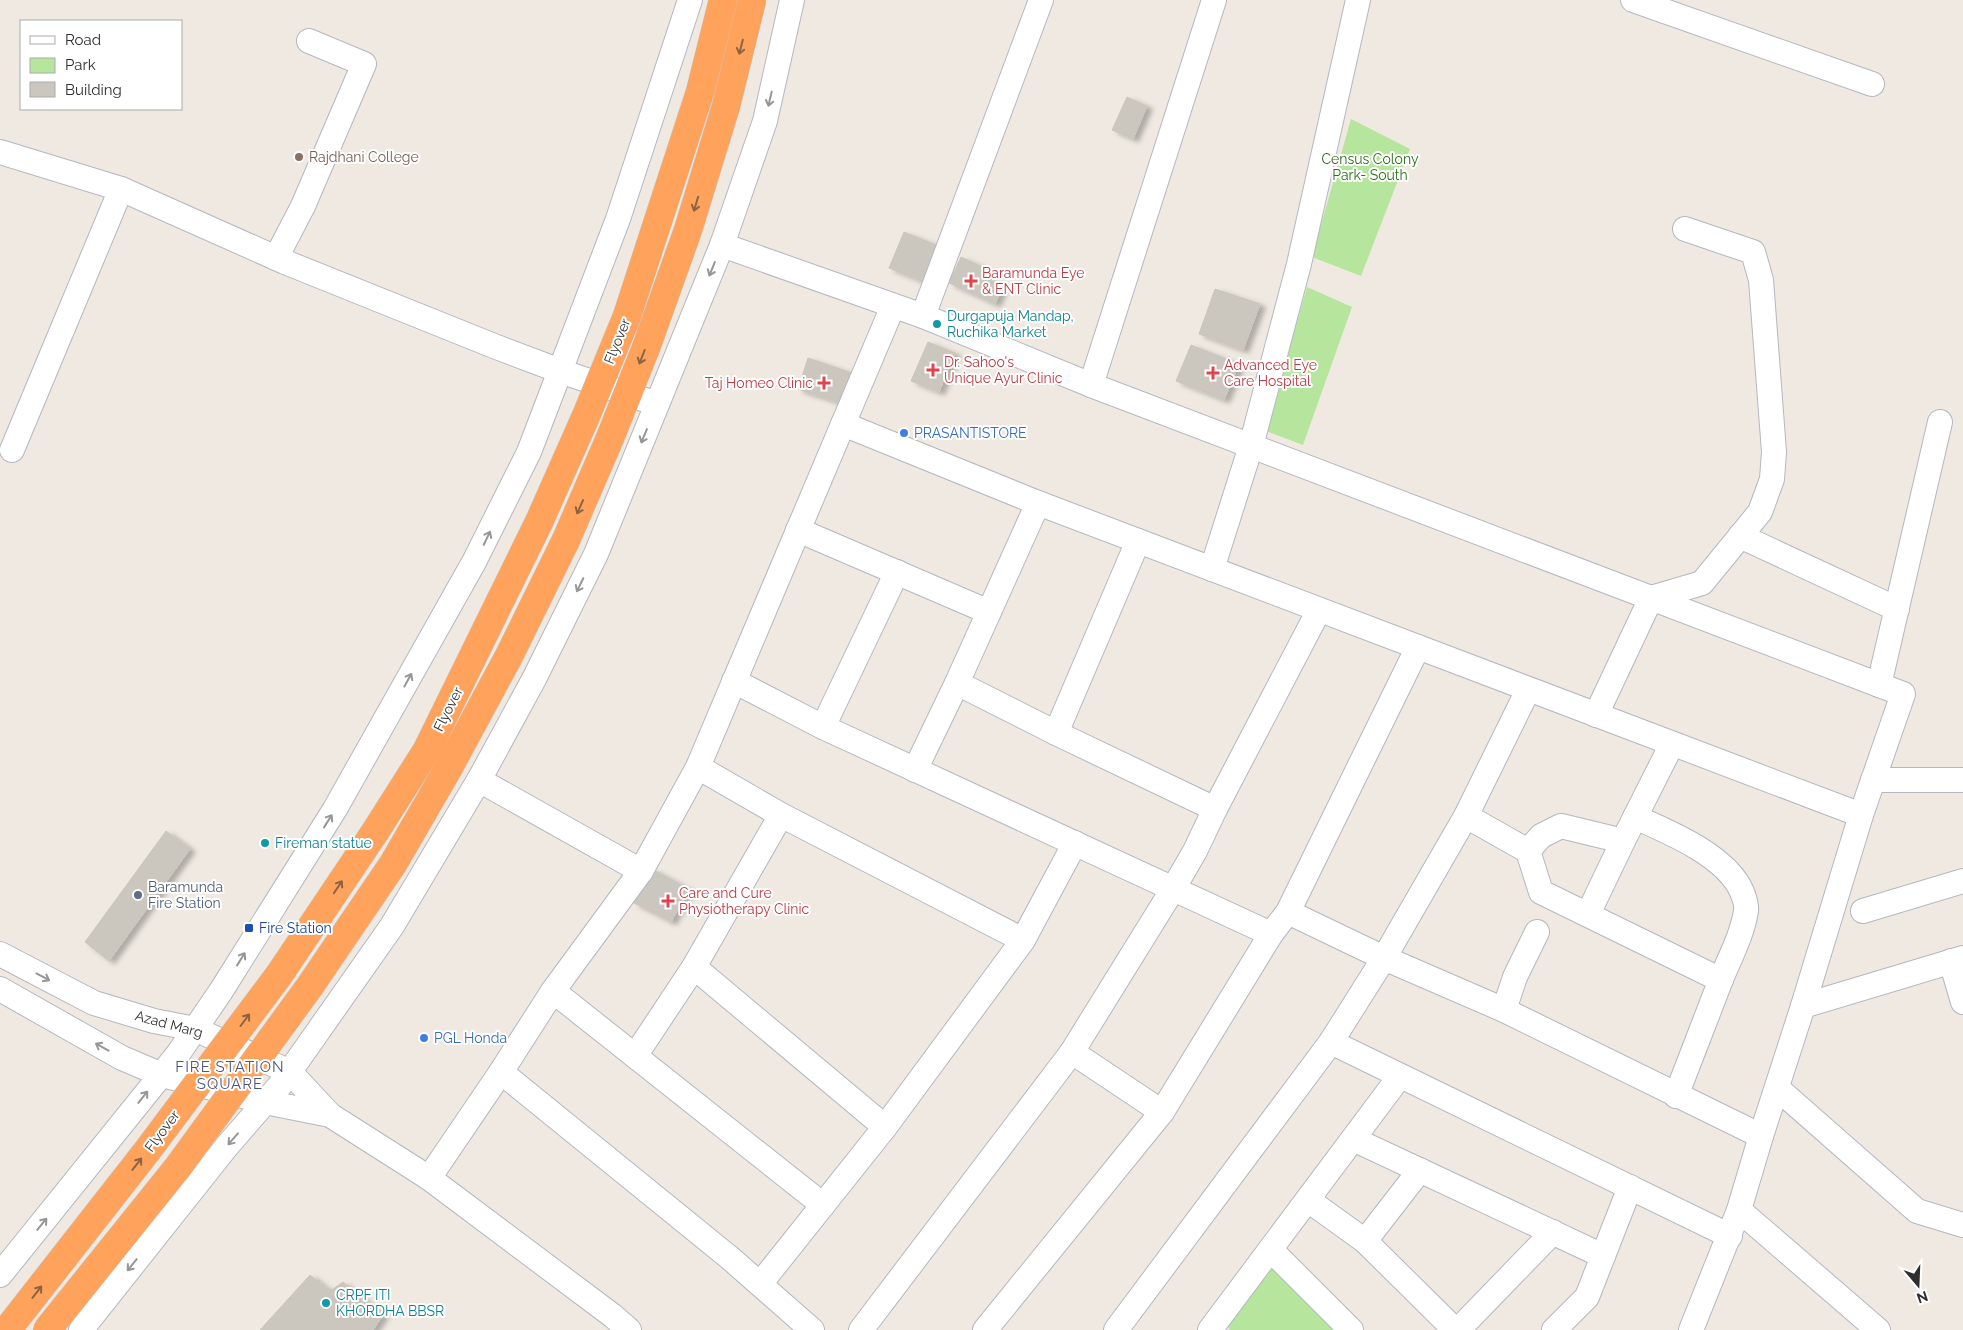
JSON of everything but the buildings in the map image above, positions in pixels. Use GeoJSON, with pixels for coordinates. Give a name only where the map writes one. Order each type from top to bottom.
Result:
{"type":"FeatureCollection","features":[{"type":"Feature","properties":{"kind":"highway","name":"Flyover"},"geometry":{"type":"LineString","coordinates":[[7,1330],[148,1151],[279,975],[375,832],[427,750],[539,522],[586,416],[627,316],[700,92],[724,0]]}},
{"type":"Feature","properties":{"kind":"highway","name":"Flyover"},"geometry":{"type":"LineString","coordinates":[[47,1330],[178,1167],[310,986],[393,864],[448,769],[504,664],[566,540],[610,438],[647,345],[688,230],[726,106],[752,0]]}},
{"type":"Feature","properties":{"kind":"street"},"geometry":{"type":"LineString","coordinates":[[0,1276],[162,1075],[195,1029],[335,809],[474,562],[529,452],[618,219],[690,0]]}},
{"type":"Feature","properties":{"kind":"street"},"geometry":{"type":"LineString","coordinates":[[81,1330],[227,1146],[290,1072],[392,926],[479,780],[534,679],[596,554],[722,245],[765,120],[792,0]]}},
{"type":"Feature","properties":{"kind":"street"},"geometry":{"type":"LineString","coordinates":[[924,316],[1041,0]]}},
{"type":"Feature","properties":{"kind":"street"},"geometry":{"type":"LineString","coordinates":[[1091,385],[1214,0]]}},
{"type":"Feature","properties":{"kind":"street"},"geometry":{"type":"LineString","coordinates":[[1212,569],[1251,446],[1299,264],[1358,0]]}},
{"type":"Feature","properties":{"kind":"street"},"geometry":{"type":"LineString","coordinates":[[1633,0],[1872,84]]}},
{"type":"Feature","properties":{"kind":"street"},"geometry":{"type":"LineString","coordinates":[[276,258],[303,206],[364,64],[308,41]]}},
{"type":"Feature","properties":{"kind":"street"},"geometry":{"type":"LineString","coordinates":[[0,152],[121,189],[276,258],[560,371],[657,404]]}},
{"type":"Feature","properties":{"kind":"street"},"geometry":{"type":"LineString","coordinates":[[12,450],[121,189]]}},
{"type":"Feature","properties":{"kind":"street"},"geometry":{"type":"LineString","coordinates":[[1596,714],[1651,598],[1702,583],[1760,512],[1772,479],[1774,452],[1761,280],[1753,252],[1685,229]]}},
{"type":"Feature","properties":{"kind":"street"},"geometry":{"type":"LineString","coordinates":[[722,245],[924,316],[1091,385],[1903,694],[1861,815],[1761,1136],[1740,1210],[1696,1328]]}},
{"type":"Feature","properties":{"kind":"street"},"geometry":{"type":"LineString","coordinates":[[429,1178],[553,991],[641,871],[698,766],[893,306]]}},
{"type":"Feature","properties":{"kind":"street"},"geometry":{"type":"LineString","coordinates":[[1879,685],[1940,422]]}},
{"type":"Feature","properties":{"kind":"street"},"geometry":{"type":"LineString","coordinates":[[843,424],[1038,503],[1861,815]]}},
{"type":"Feature","properties":{"kind":"street"},"geometry":{"type":"LineString","coordinates":[[915,770],[957,683],[1038,503]]}},
{"type":"Feature","properties":{"kind":"street"},"geometry":{"type":"LineString","coordinates":[[798,530],[989,612]]}},
{"type":"Feature","properties":{"kind":"street"},"geometry":{"type":"LineString","coordinates":[[1740,536],[1897,609]]}},
{"type":"Feature","properties":{"kind":"street"},"geometry":{"type":"LineString","coordinates":[[1056,733],[1138,541]]}},
{"type":"Feature","properties":{"kind":"street"},"geometry":{"type":"LineString","coordinates":[[823,727],[897,572]]}},
{"type":"Feature","properties":{"kind":"street"},"geometry":{"type":"LineString","coordinates":[[861,1330],[1072,1052],[1195,851],[1319,610]]}},
{"type":"Feature","properties":{"kind":"street"},"geometry":{"type":"LineString","coordinates":[[985,1330],[1162,1112],[1271,934],[1288,912],[1418,647]]}},
{"type":"Feature","properties":{"kind":"street"},"geometry":{"type":"LineString","coordinates":[[734,681],[823,727],[1271,934]]}},
{"type":"Feature","properties":{"kind":"street"},"geometry":{"type":"LineString","coordinates":[[957,683],[1215,809]]}},
{"type":"Feature","properties":{"kind":"street"},"geometry":{"type":"LineString","coordinates":[[1116,1330],[1331,1042],[1384,958],[1466,816],[1528,690]]}},
{"type":"Feature","properties":{"kind":"street"},"geometry":{"type":"LineString","coordinates":[[1588,914],[1672,744]]}},
{"type":"Feature","properties":{"kind":"street"},"geometry":{"type":"LineString","coordinates":[[698,766],[781,815],[1023,940]]}},
{"type":"Feature","properties":{"kind":"street"},"geometry":{"type":"LineString","coordinates":[[479,780],[641,871]]}},
{"type":"Feature","properties":{"kind":"street"},"geometry":{"type":"LineString","coordinates":[[1874,780],[1963,780]]}},
{"type":"Feature","properties":{"kind":"street"},"geometry":{"type":"LineString","coordinates":[[635,1056],[694,967],[781,815]]}},
{"type":"Feature","properties":{"kind":"street"},"geometry":{"type":"LineString","coordinates":[[1466,816],[1528,851],[1541,892],[1721,980]]}},
{"type":"Feature","properties":{"kind":"street"},"geometry":{"type":"LineString","coordinates":[[1635,817],[1683,838],[1720,865],[1738,883],[1747,909],[1734,950],[1676,1096]]}},
{"type":"Feature","properties":{"kind":"street"},"geometry":{"type":"LineString","coordinates":[[1528,851],[1541,836],[1560,826],[1623,841]]}},
{"type":"Feature","properties":{"kind":"street"},"geometry":{"type":"LineString","coordinates":[[760,1284],[885,1127],[1023,940],[1075,844]]}},
{"type":"Feature","properties":{"kind":"street"},"geometry":{"type":"LineString","coordinates":[[1863,911],[1963,880]]}},
{"type":"Feature","properties":{"kind":"street"},"geometry":{"type":"LineString","coordinates":[[1288,912],[1384,958],[1504,1010],[1676,1096],[1761,1136]]}},
{"type":"Feature","properties":{"kind":"street"},"geometry":{"type":"LineString","coordinates":[[1504,1010],[1515,977],[1537,932]]}},
{"type":"Feature","properties":{"kind":"street","name":"Azad Marg"},"geometry":{"type":"LineString","coordinates":[[0,954],[94,1003],[154,1021],[195,1029],[290,1072],[330,1114]]}},
{"type":"Feature","properties":{"kind":"street"},"geometry":{"type":"LineString","coordinates":[[1803,1006],[1957,960],[1963,1002]]}},
{"type":"Feature","properties":{"kind":"street"},"geometry":{"type":"LineString","coordinates":[[694,967],[885,1127]]}},
{"type":"Feature","properties":{"kind":"street"},"geometry":{"type":"LineString","coordinates":[[0,989],[122,1058],[162,1075],[265,1102],[330,1114],[429,1178],[629,1330]]}},
{"type":"Feature","properties":{"kind":"street"},"geometry":{"type":"LineString","coordinates":[[553,991],[823,1205]]}},
{"type":"Feature","properties":{"kind":"street"},"geometry":{"type":"LineString","coordinates":[[1331,1042],[1730,1236]]}},
{"type":"Feature","properties":{"kind":"street"},"geometry":{"type":"LineString","coordinates":[[1072,1052],[1162,1112]]}},
{"type":"Feature","properties":{"kind":"street"},"geometry":{"type":"LineString","coordinates":[[501,1072],[730,1258],[812,1330]]}},
{"type":"Feature","properties":{"kind":"street"},"geometry":{"type":"LineString","coordinates":[[1213,1329],[1400,1076]]}},
{"type":"Feature","properties":{"kind":"street"},"geometry":{"type":"LineString","coordinates":[[1777,1088],[1917,1211],[1963,1224]]}},
{"type":"Feature","properties":{"kind":"street"},"geometry":{"type":"LineString","coordinates":[[1353,1139],[1603,1256]]}},
{"type":"Feature","properties":{"kind":"street"},"geometry":{"type":"LineString","coordinates":[[1364,1241],[1420,1170]]}},
{"type":"Feature","properties":{"kind":"street"},"geometry":{"type":"LineString","coordinates":[[1554,1330],[1587,1297],[1630,1187]]}},
{"type":"Feature","properties":{"kind":"street"},"geometry":{"type":"LineString","coordinates":[[1308,1200],[1364,1241],[1457,1330],[1553,1232]]}},
{"type":"Feature","properties":{"kind":"street"},"geometry":{"type":"LineString","coordinates":[[1740,1210],[1878,1330]]}},
{"type":"Feature","properties":{"kind":"street"},"geometry":{"type":"LineString","coordinates":[[1271,1250],[1350,1330]]}},
{"type":"Feature","properties":{"kind":"green space","name":"Census Colony Park- South"},"geometry":{"type":"Polygon","coordinates":[[[1351,119],[1410,149],[1361,276],[1312,257],[1351,119]]]}},
{"type":"Feature","properties":{"kind":"green space"},"geometry":{"type":"Polygon","coordinates":[[[1307,287],[1352,307],[1303,445],[1266,431],[1307,287]]]}},
{"type":"Feature","properties":{"kind":"green space"},"geometry":{"type":"Polygon","coordinates":[[[1271,1262],[1343,1330],[1230,1330],[1223,1323],[1271,1262]]]}},
{"type":"Feature","properties":{"kind":"place","name":"Rajdhani College"},"geometry":{"type":"Point","coordinates":[299,157]}},
{"type":"Feature","properties":{"kind":"place","name":"Baramunda Eye & ENT Clinic"},"geometry":{"type":"Point","coordinates":[971,281]}},
{"type":"Feature","properties":{"kind":"place","name":"Durgapuja Mandap, Ruchika Market"},"geometry":{"type":"Point","coordinates":[937,324]}},
{"type":"Feature","properties":{"kind":"place","name":"Dr. Sahoo's Unique Ayur Clinic"},"geometry":{"type":"Point","coordinates":[933,370]}},
{"type":"Feature","properties":{"kind":"place","name":"Advanced Eye Care Hospital"},"geometry":{"type":"Point","coordinates":[1213,373]}},
{"type":"Feature","properties":{"kind":"place","name":"Taj Homeo Clinic"},"geometry":{"type":"Point","coordinates":[824,383]}},
{"type":"Feature","properties":{"kind":"place","name":"PRASANTISTORE"},"geometry":{"type":"Point","coordinates":[904,433]}},
{"type":"Feature","properties":{"kind":"place","name":"Fireman statue"},"geometry":{"type":"Point","coordinates":[265,843]}},
{"type":"Feature","properties":{"kind":"place","name":"Baramunda Fire Station"},"geometry":{"type":"Point","coordinates":[138,895]}},
{"type":"Feature","properties":{"kind":"place","name":"Care and Cure Physiotherapy Clinic"},"geometry":{"type":"Point","coordinates":[668,901]}},
{"type":"Feature","properties":{"kind":"place","name":"Fire Station"},"geometry":{"type":"Point","coordinates":[249,928]}},
{"type":"Feature","properties":{"kind":"place","name":"PGL Honda"},"geometry":{"type":"Point","coordinates":[424,1038]}},
{"type":"Feature","properties":{"kind":"place","name":"CRPF ITI KHORDHA BBSR"},"geometry":{"type":"Point","coordinates":[326,1303]}},
{"type":"Feature","properties":{"kind":"district","name":"FIRE STATION SQUARE"},"geometry":{"type":"Point","coordinates":[230,1076]}}]}
